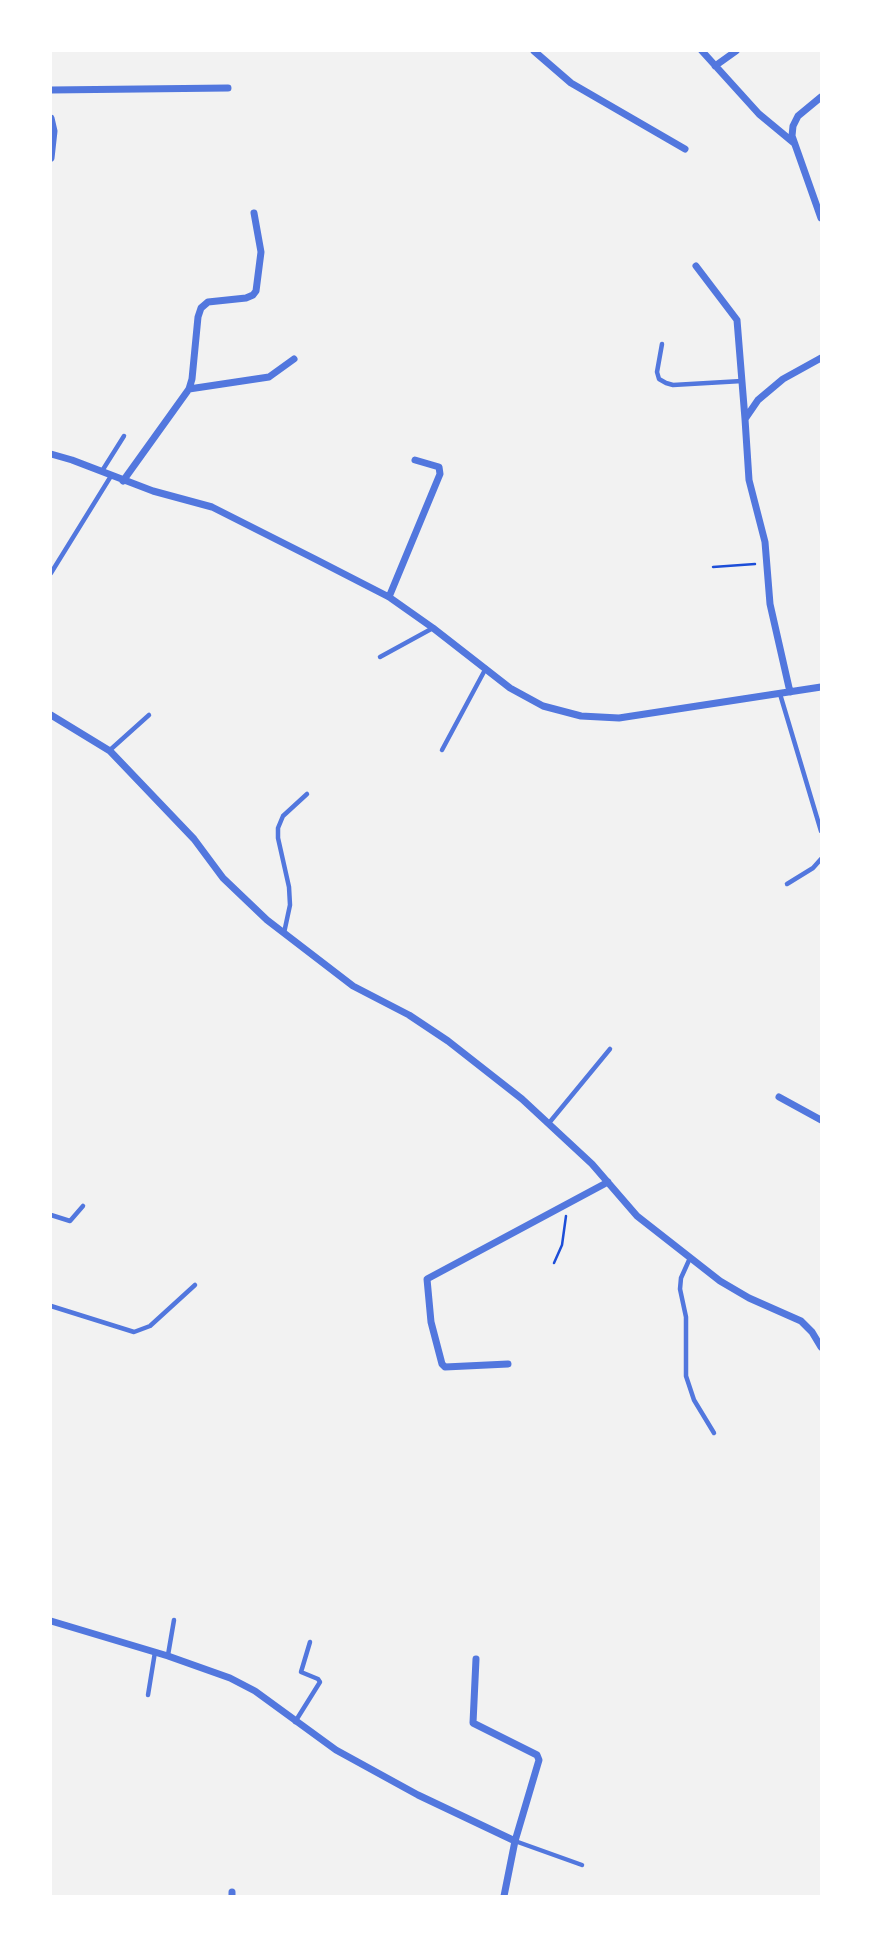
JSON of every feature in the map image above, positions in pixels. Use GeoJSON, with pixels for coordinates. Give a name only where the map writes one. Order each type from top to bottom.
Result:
{"type":"FeatureCollection","features":[{"type":"Feature","properties":{"kind":"street"},"geometry":{"type":"LineString","coordinates":[[534,51],[571,83],[685,149]]}},
{"type":"Feature","properties":{"kind":"street"},"geometry":{"type":"LineString","coordinates":[[702,51],[759,114],[793,143]]}},
{"type":"Feature","properties":{"kind":"street"},"geometry":{"type":"LineString","coordinates":[[715,66],[736,51]]}},
{"type":"Feature","properties":{"kind":"street"},"geometry":{"type":"LineString","coordinates":[[51,90],[228,88]]}},
{"type":"Feature","properties":{"kind":"street"},"geometry":{"type":"LineString","coordinates":[[821,97],[797,116],[793,126],[793,143],[821,218]]}},
{"type":"Feature","properties":{"kind":"street"},"geometry":{"type":"LineString","coordinates":[[51,118],[54,131],[51,158]]}},
{"type":"Feature","properties":{"kind":"street"},"geometry":{"type":"LineString","coordinates":[[123,481],[189,389],[201,308],[208,302],[246,298],[256,291],[261,252],[254,213]]}},
{"type":"Feature","properties":{"kind":"street"},"geometry":{"type":"LineString","coordinates":[[695,266],[737,320],[749,480],[765,542],[770,604],[790,692]]}},
{"type":"Feature","properties":{"kind":"street"},"geometry":{"type":"LineString","coordinates":[[745,419],[758,400],[783,379],[821,358]]}},
{"type":"Feature","properties":{"kind":"street"},"geometry":{"type":"LineString","coordinates":[[189,389],[268,377],[294,359]]}},
{"type":"Feature","properties":{"kind":"street"},"geometry":{"type":"LineString","coordinates":[[51,454],[123,481],[212,507],[389,597],[527,698],[543,706],[581,716],[619,718],[821,687]]}},
{"type":"Feature","properties":{"kind":"street"},"geometry":{"type":"LineString","coordinates":[[389,597],[440,474],[439,467],[415,460]]}},
{"type":"Feature","properties":{"kind":"street"},"geometry":{"type":"LineString","coordinates":[[51,715],[110,751],[194,839],[223,878],[284,933],[353,986],[409,1015],[448,1041],[522,1099],[608,1182],[638,1216],[720,1281],[749,1298],[801,1321],[812,1332],[821,1348]]}},
{"type":"Feature","properties":{"kind":"street"},"geometry":{"type":"LineString","coordinates":[[779,1097],[821,1120]]}},
{"type":"Feature","properties":{"kind":"street"},"geometry":{"type":"LineString","coordinates":[[508,1364],[445,1367],[439,1361],[431,1322],[427,1279],[608,1182]]}},
{"type":"Feature","properties":{"kind":"street"},"geometry":{"type":"LineString","coordinates":[[51,1621],[168,1656],[230,1678],[255,1690],[336,1750],[515,1841]]}},
{"type":"Feature","properties":{"kind":"street"},"geometry":{"type":"LineString","coordinates":[[477,1660],[473,1723],[537,1755],[539,1760],[515,1841],[504,1896]]}},
{"type":"Feature","properties":{"kind":"lane"},"geometry":{"type":"LineString","coordinates":[[662,344],[657,372],[659,379],[666,383],[673,385],[743,381]]}},
{"type":"Feature","properties":{"kind":"lane"},"geometry":{"type":"LineString","coordinates":[[102,472],[124,436]]}},
{"type":"Feature","properties":{"kind":"lane"},"geometry":{"type":"LineString","coordinates":[[51,573],[111,476]]}},
{"type":"Feature","properties":{"kind":"lane"},"geometry":{"type":"LineString","coordinates":[[380,657],[433,628]]}},
{"type":"Feature","properties":{"kind":"lane"},"geometry":{"type":"LineString","coordinates":[[442,750],[486,668]]}},
{"type":"Feature","properties":{"kind":"lane"},"geometry":{"type":"LineString","coordinates":[[780,694],[821,831]]}},
{"type":"Feature","properties":{"kind":"lane"},"geometry":{"type":"LineString","coordinates":[[110,751],[149,715]]}},
{"type":"Feature","properties":{"kind":"lane"},"geometry":{"type":"LineString","coordinates":[[284,933],[290,905],[289,887],[278,828],[283,816],[307,794]]}},
{"type":"Feature","properties":{"kind":"lane"},"geometry":{"type":"LineString","coordinates":[[787,884],[813,868],[821,859]]}},
{"type":"Feature","properties":{"kind":"lane"},"geometry":{"type":"LineString","coordinates":[[548,1124],[610,1049]]}},
{"type":"Feature","properties":{"kind":"lane"},"geometry":{"type":"LineString","coordinates":[[51,1215],[70,1221],[83,1206]]}},
{"type":"Feature","properties":{"kind":"lane"},"geometry":{"type":"LineString","coordinates":[[690,1258],[681,1278],[680,1289],[686,1317],[686,1376],[694,1400],[715,1433]]}},
{"type":"Feature","properties":{"kind":"lane"},"geometry":{"type":"LineString","coordinates":[[51,1306],[134,1332],[150,1326],[195,1285]]}},
{"type":"Feature","properties":{"kind":"lane"},"geometry":{"type":"LineString","coordinates":[[168,1656],[174,1620]]}},
{"type":"Feature","properties":{"kind":"lane"},"geometry":{"type":"LineString","coordinates":[[295,1722],[320,1682],[301,1672],[310,1642]]}},
{"type":"Feature","properties":{"kind":"lane"},"geometry":{"type":"LineString","coordinates":[[148,1695],[155,1652]]}},
{"type":"Feature","properties":{"kind":"lane"},"geometry":{"type":"LineString","coordinates":[[515,1841],[582,1865]]}},
{"type":"Feature","properties":{"kind":"path"},"geometry":{"type":"LineString","coordinates":[[713,567],[767,563]]}},
{"type":"Feature","properties":{"kind":"path"},"geometry":{"type":"LineString","coordinates":[[554,1264],[562,1245],[566,1204]]}}]}
